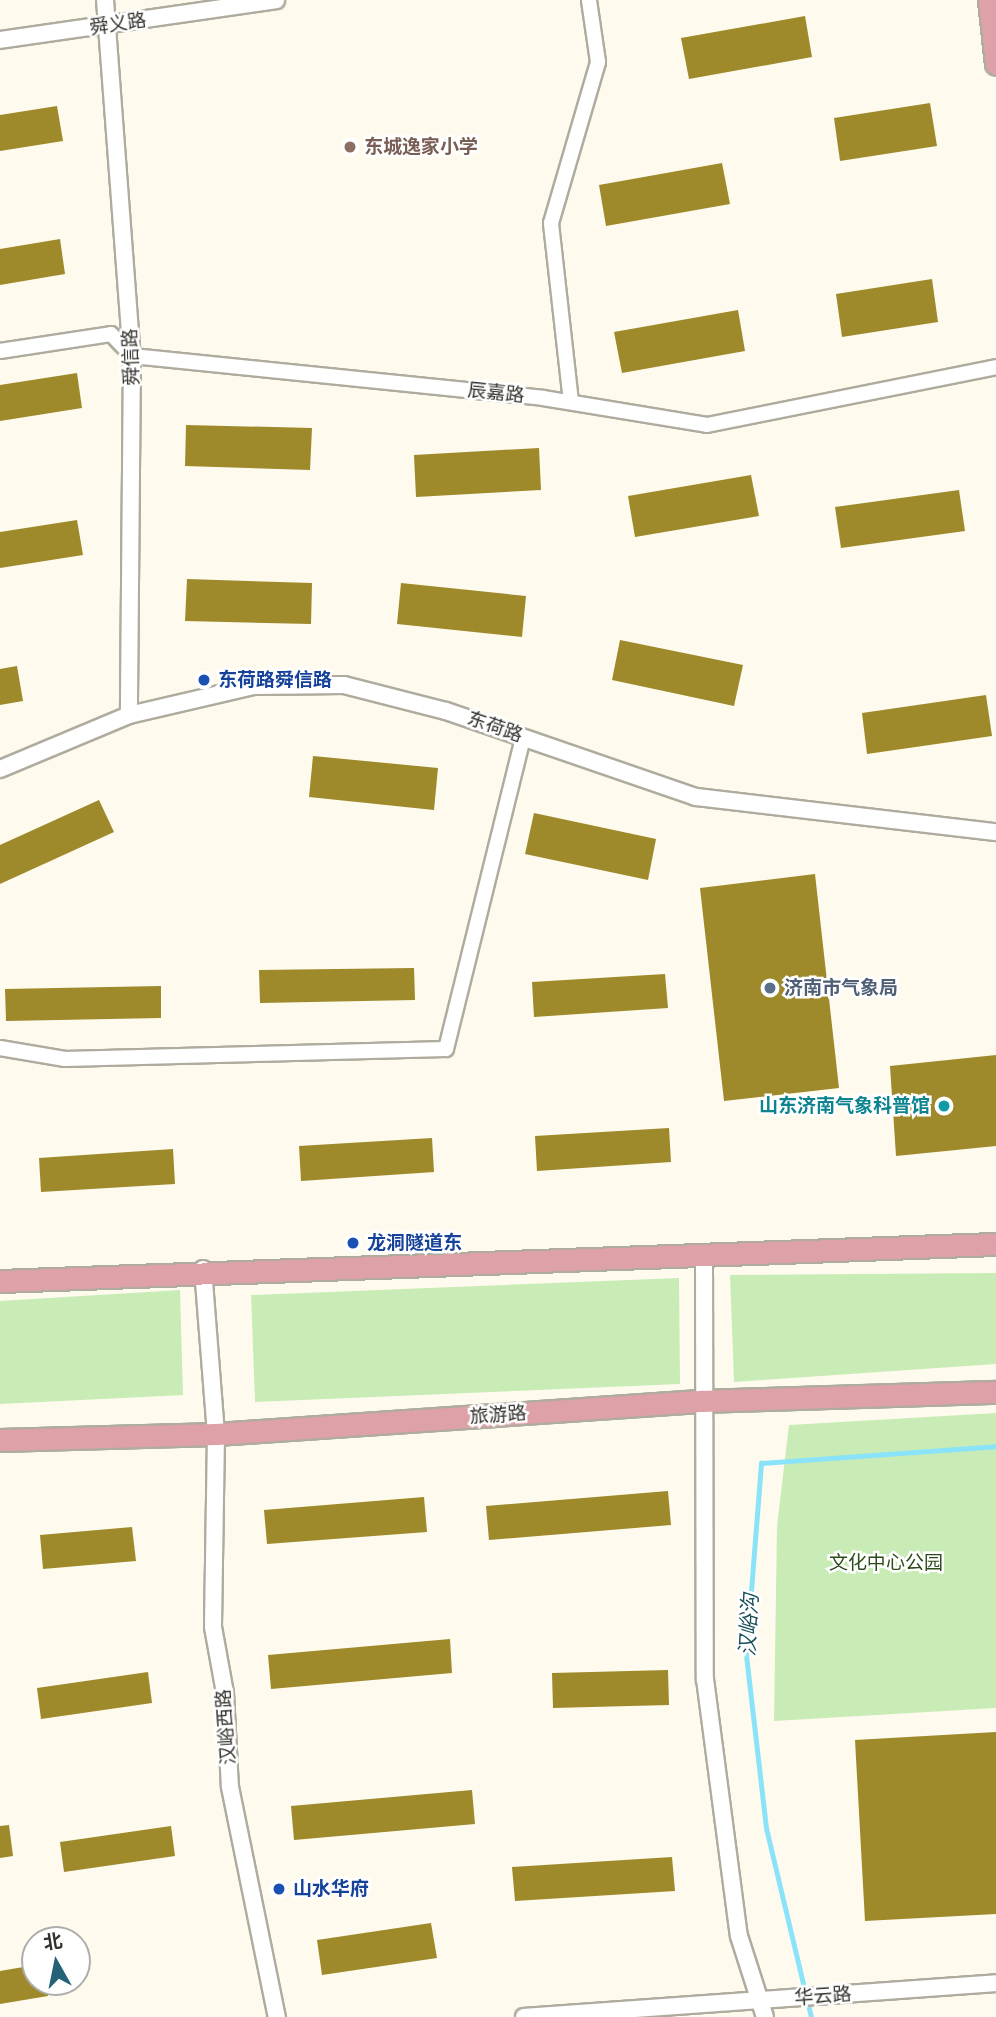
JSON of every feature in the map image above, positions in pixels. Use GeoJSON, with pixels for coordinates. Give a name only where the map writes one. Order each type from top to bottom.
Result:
{"type":"FeatureCollection","features":[{"type":"Feature","properties":{"kind":"main road"},"geometry":{"type":"LineString","coordinates":[[989,0],[996,64]]}},
{"type":"Feature","properties":{"kind":"main road"},"geometry":{"type":"LineString","coordinates":[[0,1281],[203,1269],[704,1257],[996,1244]]}},
{"type":"Feature","properties":{"kind":"main road","name":"旅游路"},"geometry":{"type":"LineString","coordinates":[[0,1440],[216,1434],[703,1401],[996,1392]]}},
{"type":"Feature","properties":{"kind":"street","name":"舜信路"},"geometry":{"type":"LineString","coordinates":[[105,0],[132,356],[129,715]]}},
{"type":"Feature","properties":{"kind":"street","name":"舜义路"},"geometry":{"type":"LineString","coordinates":[[0,40],[276,0]]}},
{"type":"Feature","properties":{"kind":"street"},"geometry":{"type":"LineString","coordinates":[[571,402],[551,223],[598,62],[589,0]]}},
{"type":"Feature","properties":{"kind":"street"},"geometry":{"type":"LineString","coordinates":[[0,351],[111,334],[132,356]]}},
{"type":"Feature","properties":{"kind":"street","name":"辰嘉路"},"geometry":{"type":"LineString","coordinates":[[132,356],[571,402],[707,425],[996,367]]}},
{"type":"Feature","properties":{"kind":"street","name":"东荷路"},"geometry":{"type":"LineString","coordinates":[[0,769],[129,715],[254,686],[344,685],[523,737],[696,797],[996,832]]}},
{"type":"Feature","properties":{"kind":"street"},"geometry":{"type":"LineString","coordinates":[[0,1048],[65,1059],[446,1049],[523,737]]}},
{"type":"Feature","properties":{"kind":"street"},"geometry":{"type":"LineString","coordinates":[[704,1257],[705,1678],[739,1936],[765,2017]]}},
{"type":"Feature","properties":{"kind":"street","name":"汉峪西路"},"geometry":{"type":"LineString","coordinates":[[203,1269],[216,1434],[213,1627],[225,1692],[230,1787],[277,2017]]}},
{"type":"Feature","properties":{"kind":"street","name":"华云路"},"geometry":{"type":"LineString","coordinates":[[524,2017],[996,1983]]}},
{"type":"Feature","properties":{"kind":"green space"},"geometry":{"type":"Polygon","coordinates":[[[996,1273],[996,1364],[734,1382],[730,1275],[996,1273]]]}},
{"type":"Feature","properties":{"kind":"green space"},"geometry":{"type":"Polygon","coordinates":[[[679,1278],[680,1384],[255,1402],[251,1295],[679,1278]]]}},
{"type":"Feature","properties":{"kind":"green space"},"geometry":{"type":"Polygon","coordinates":[[[180,1290],[183,1395],[0,1404],[0,1301],[180,1290]]]}},
{"type":"Feature","properties":{"kind":"green space","name":"文化中心公园"},"geometry":{"type":"Polygon","coordinates":[[[996,1413],[996,1708],[774,1721],[777,1526],[789,1425],[996,1413]]]}},
{"type":"Feature","properties":{"kind":"building"},"geometry":{"type":"Polygon","coordinates":[[[805,16],[812,57],[689,79],[681,38],[805,16]]]}},
{"type":"Feature","properties":{"kind":"building"},"geometry":{"type":"Polygon","coordinates":[[[930,103],[937,146],[840,161],[834,118],[930,103]]]}},
{"type":"Feature","properties":{"kind":"building"},"geometry":{"type":"Polygon","coordinates":[[[57,106],[63,141],[0,151],[0,115],[57,106]]]}},
{"type":"Feature","properties":{"kind":"building"},"geometry":{"type":"Polygon","coordinates":[[[722,163],[730,204],[606,226],[599,185],[722,163]]]}},
{"type":"Feature","properties":{"kind":"building"},"geometry":{"type":"Polygon","coordinates":[[[60,239],[65,274],[0,285],[0,249],[60,239]]]}},
{"type":"Feature","properties":{"kind":"building"},"geometry":{"type":"Polygon","coordinates":[[[932,279],[938,322],[842,337],[836,294],[932,279]]]}},
{"type":"Feature","properties":{"kind":"building"},"geometry":{"type":"Polygon","coordinates":[[[738,310],[745,351],[622,373],[614,332],[738,310]]]}},
{"type":"Feature","properties":{"kind":"building"},"geometry":{"type":"Polygon","coordinates":[[[77,373],[82,408],[0,421],[0,385],[77,373]]]}},
{"type":"Feature","properties":{"kind":"building"},"geometry":{"type":"Polygon","coordinates":[[[186,425],[312,428],[310,470],[185,466],[186,425]]]}},
{"type":"Feature","properties":{"kind":"building"},"geometry":{"type":"Polygon","coordinates":[[[539,448],[541,490],[416,497],[414,455],[539,448]]]}},
{"type":"Feature","properties":{"kind":"building"},"geometry":{"type":"Polygon","coordinates":[[[751,475],[759,516],[635,537],[628,496],[751,475]]]}},
{"type":"Feature","properties":{"kind":"building"},"geometry":{"type":"Polygon","coordinates":[[[959,490],[965,531],[841,548],[835,507],[959,490]]]}},
{"type":"Feature","properties":{"kind":"building"},"geometry":{"type":"Polygon","coordinates":[[[77,520],[83,555],[0,568],[0,532],[77,520]]]}},
{"type":"Feature","properties":{"kind":"building"},"geometry":{"type":"Polygon","coordinates":[[[187,579],[312,583],[311,624],[185,621],[187,579]]]}},
{"type":"Feature","properties":{"kind":"building"},"geometry":{"type":"Polygon","coordinates":[[[401,583],[526,596],[522,637],[397,624],[401,583]]]}},
{"type":"Feature","properties":{"kind":"building"},"geometry":{"type":"Polygon","coordinates":[[[620,640],[743,665],[734,706],[612,680],[620,640]]]}},
{"type":"Feature","properties":{"kind":"building"},"geometry":{"type":"Polygon","coordinates":[[[17,666],[23,701],[0,705],[0,669],[17,666]]]}},
{"type":"Feature","properties":{"kind":"building"},"geometry":{"type":"Polygon","coordinates":[[[986,695],[992,736],[867,754],[862,713],[986,695]]]}},
{"type":"Feature","properties":{"kind":"building"},"geometry":{"type":"Polygon","coordinates":[[[313,756],[438,768],[434,810],[309,797],[313,756]]]}},
{"type":"Feature","properties":{"kind":"building"},"geometry":{"type":"Polygon","coordinates":[[[99,800],[114,832],[0,884],[0,845],[99,800]]]}},
{"type":"Feature","properties":{"kind":"building"},"geometry":{"type":"Polygon","coordinates":[[[534,813],[656,839],[648,880],[525,854],[534,813]]]}},
{"type":"Feature","properties":{"kind":"building","name":"济南市气象局"},"geometry":{"type":"Polygon","coordinates":[[[815,874],[839,1088],[724,1101],[700,888],[815,874]]]}},
{"type":"Feature","properties":{"kind":"building"},"geometry":{"type":"Polygon","coordinates":[[[414,968],[415,1000],[260,1003],[259,970],[414,968]]]}},
{"type":"Feature","properties":{"kind":"building"},"geometry":{"type":"Polygon","coordinates":[[[665,974],[668,1008],[534,1017],[532,982],[665,974]]]}},
{"type":"Feature","properties":{"kind":"building"},"geometry":{"type":"Polygon","coordinates":[[[161,986],[161,1018],[6,1021],[5,989],[161,986]]]}},
{"type":"Feature","properties":{"kind":"building","name":"山东济南气象科普馆"},"geometry":{"type":"Polygon","coordinates":[[[996,1055],[996,1146],[896,1156],[890,1066],[996,1055]]]}},
{"type":"Feature","properties":{"kind":"building"},"geometry":{"type":"Polygon","coordinates":[[[669,1128],[671,1162],[537,1171],[535,1136],[669,1128]]]}},
{"type":"Feature","properties":{"kind":"building"},"geometry":{"type":"Polygon","coordinates":[[[432,1138],[434,1172],[301,1181],[299,1146],[432,1138]]]}},
{"type":"Feature","properties":{"kind":"building"},"geometry":{"type":"Polygon","coordinates":[[[173,1149],[175,1184],[41,1192],[39,1158],[173,1149]]]}},
{"type":"Feature","properties":{"kind":"building"},"geometry":{"type":"Polygon","coordinates":[[[668,1491],[671,1525],[489,1540],[486,1506],[668,1491]]]}},
{"type":"Feature","properties":{"kind":"building"},"geometry":{"type":"Polygon","coordinates":[[[424,1497],[427,1532],[267,1544],[264,1510],[424,1497]]]}},
{"type":"Feature","properties":{"kind":"building"},"geometry":{"type":"Polygon","coordinates":[[[132,1527],[136,1561],[43,1569],[40,1535],[132,1527]]]}},
{"type":"Feature","properties":{"kind":"building"},"geometry":{"type":"Polygon","coordinates":[[[450,1639],[452,1673],[271,1689],[268,1655],[450,1639]]]}},
{"type":"Feature","properties":{"kind":"building"},"geometry":{"type":"Polygon","coordinates":[[[668,1670],[669,1705],[553,1708],[552,1673],[668,1670]]]}},
{"type":"Feature","properties":{"kind":"building"},"geometry":{"type":"Polygon","coordinates":[[[148,1672],[152,1703],[41,1719],[37,1688],[148,1672]]]}},
{"type":"Feature","properties":{"kind":"building"},"geometry":{"type":"Polygon","coordinates":[[[996,1732],[996,1914],[865,1921],[855,1740],[996,1732]]]}},
{"type":"Feature","properties":{"kind":"building"},"geometry":{"type":"Polygon","coordinates":[[[472,1790],[475,1824],[294,1840],[291,1806],[472,1790]]]}},
{"type":"Feature","properties":{"kind":"building"},"geometry":{"type":"Polygon","coordinates":[[[9,1825],[13,1856],[0,1858],[0,1826],[9,1825]]]}},
{"type":"Feature","properties":{"kind":"building"},"geometry":{"type":"Polygon","coordinates":[[[171,1826],[175,1856],[64,1872],[60,1842],[171,1826]]]}},
{"type":"Feature","properties":{"kind":"building"},"geometry":{"type":"Polygon","coordinates":[[[672,1857],[675,1891],[515,1901],[512,1867],[672,1857]]]}},
{"type":"Feature","properties":{"kind":"building"},"geometry":{"type":"Polygon","coordinates":[[[431,1923],[437,1958],[322,1975],[317,1940],[431,1923]]]}},
{"type":"Feature","properties":{"kind":"building"},"geometry":{"type":"Polygon","coordinates":[[[21,1967],[21,1996],[48,1996],[0,2004],[0,1971],[21,1967]]]}},
{"type":"Feature","properties":{"kind":"waterway","name":"汉峪沟"},"geometry":{"type":"LineString","coordinates":[[811,2017],[766,1828],[746,1654],[761,1463],[996,1446]]}},
{"type":"Feature","properties":{"kind":"place","name":"东城逸家小学"},"geometry":{"type":"Point","coordinates":[350,147]}},
{"type":"Feature","properties":{"kind":"place","name":"东荷路舜信路"},"geometry":{"type":"Point","coordinates":[204,680]}},
{"type":"Feature","properties":{"kind":"place","name":"济南市气象局"},"geometry":{"type":"Point","coordinates":[770,988]}},
{"type":"Feature","properties":{"kind":"place","name":"山东济南气象科普馆"},"geometry":{"type":"Point","coordinates":[944,1106]}},
{"type":"Feature","properties":{"kind":"place","name":"龙洞隧道东"},"geometry":{"type":"Point","coordinates":[353,1243]}},
{"type":"Feature","properties":{"kind":"place","name":"山水华府"},"geometry":{"type":"Point","coordinates":[279,1889]}}]}
